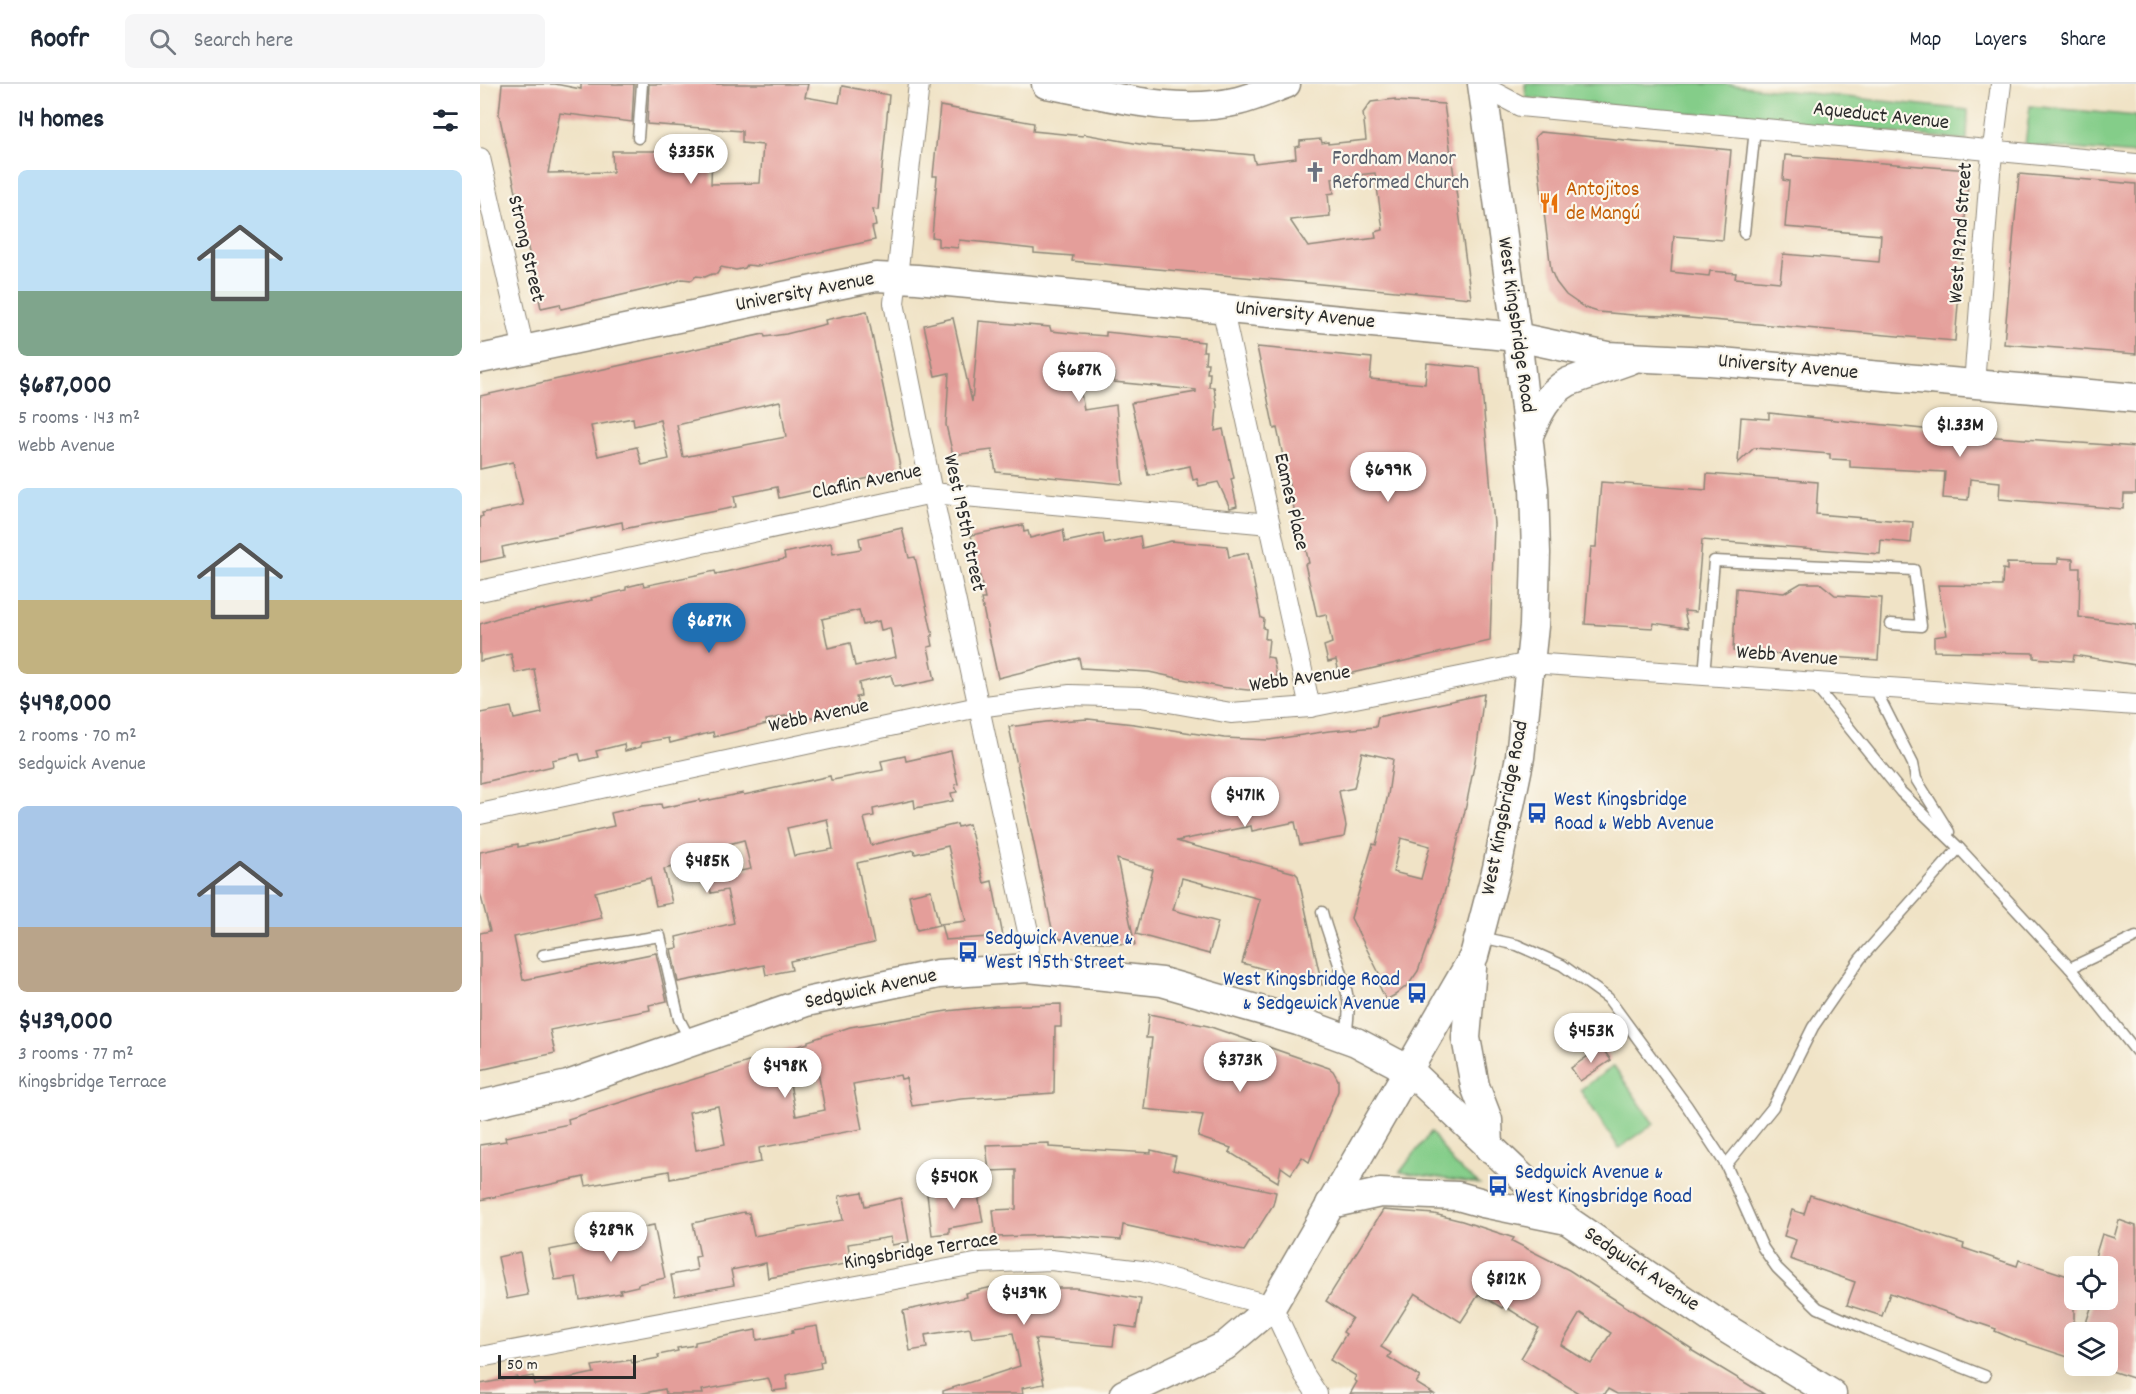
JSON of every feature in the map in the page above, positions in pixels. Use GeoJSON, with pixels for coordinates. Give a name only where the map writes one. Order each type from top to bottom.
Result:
{"type":"FeatureCollection","features":[{"type":"Feature","properties":{"kind":"street","name":"West 195th Street"},"geometry":{"type":"LineString","coordinates":[[919,84],[894,303],[932,493],[1029,936],[1028,968]]}},
{"type":"Feature","properties":{"kind":"street"},"geometry":{"type":"LineString","coordinates":[[1046,84],[1156,104],[1182,106],[1236,102],[1286,84]]}},
{"type":"Feature","properties":{"kind":"street","name":"Aqueduct Avenue"},"geometry":{"type":"LineString","coordinates":[[1481,84],[1520,106],[2136,164]]}},
{"type":"Feature","properties":{"kind":"street","name":"West Kingsbridge Road"},"geometry":{"type":"LineString","coordinates":[[1124,1394],[1225,1346],[1272,1306],[1409,1070],[1476,946],[1497,868],[1520,757],[1534,626],[1536,553],[1529,435],[1481,84]]}},
{"type":"Feature","properties":{"kind":"street","name":"West 192nd Street"},"geometry":{"type":"LineString","coordinates":[[1974,385],[1992,152],[2001,84]]}},
{"type":"Feature","properties":{"kind":"street","name":"Strong Street"},"geometry":{"type":"LineString","coordinates":[[480,158],[524,350]]}},
{"type":"Feature","properties":{"kind":"street","name":"University Avenue"},"geometry":{"type":"LineString","coordinates":[[480,359],[873,278],[896,278],[1517,337],[1607,356],[1710,361],[2136,398]]}},
{"type":"Feature","properties":{"kind":"street","name":"Eames Place"},"geometry":{"type":"LineString","coordinates":[[1222,308],[1310,707]]}},
{"type":"Feature","properties":{"kind":"street"},"geometry":{"type":"LineString","coordinates":[[1529,435],[1541,408],[1559,387],[1638,358]]}},
{"type":"Feature","properties":{"kind":"street","name":"Claflin Avenue"},"geometry":{"type":"LineString","coordinates":[[480,591],[932,493],[1270,524]]}},
{"type":"Feature","properties":{"kind":"street","name":"Webb Avenue"},"geometry":{"type":"LineString","coordinates":[[480,814],[978,707],[1070,695],[1142,697],[1231,713],[1310,707],[1530,663],[2136,705]]}},
{"type":"Feature","properties":{"kind":"street"},"geometry":{"type":"LineString","coordinates":[[1476,946],[1466,1038],[1475,1086],[1488,1120],[1490,1148]]}},
{"type":"Feature","properties":{"kind":"street","name":"Sedgwick Avenue"},"geometry":{"type":"LineString","coordinates":[[480,1105],[568,1085],[806,1002],[938,974],[1028,968],[1162,982],[1298,1021],[1346,1038],[1409,1070],[1567,1220],[1719,1324],[1832,1394]]}},
{"type":"Feature","properties":{"kind":"street"},"geometry":{"type":"LineString","coordinates":[[1330,1204],[1380,1192],[1458,1196],[1567,1220]]}},
{"type":"Feature","properties":{"kind":"street","name":"Kingsbridge Terrace"},"geometry":{"type":"LineString","coordinates":[[480,1357],[980,1263],[1051,1260],[1142,1271],[1272,1306]]}},
{"type":"Feature","properties":{"kind":"street"},"geometry":{"type":"LineString","coordinates":[[1272,1306],[1304,1374],[1317,1394]]}},
{"type":"Feature","properties":{"kind":"lane"},"geometry":{"type":"LineString","coordinates":[[638,138],[642,84]]}},
{"type":"Feature","properties":{"kind":"lane"},"geometry":{"type":"LineString","coordinates":[[1744,233],[1755,129]]}},
{"type":"Feature","properties":{"kind":"lane"},"geometry":{"type":"LineString","coordinates":[[1704,675],[1714,561],[1914,570],[1921,626],[1891,624]]}},
{"type":"Feature","properties":{"kind":"lane"},"geometry":{"type":"LineString","coordinates":[[1813,683],[1901,792],[1959,848],[2070,968],[2136,1051]]}},
{"type":"Feature","properties":{"kind":"lane"},"geometry":{"type":"LineString","coordinates":[[1874,687],[1913,764],[1916,779],[1959,848]]}},
{"type":"Feature","properties":{"kind":"lane"},"geometry":{"type":"LineString","coordinates":[[1901,792],[1910,787],[1916,779]]}},
{"type":"Feature","properties":{"kind":"lane"},"geometry":{"type":"LineString","coordinates":[[1726,1165],[1773,1107],[1813,1027],[1860,959],[1959,848]]}},
{"type":"Feature","properties":{"kind":"lane"},"geometry":{"type":"LineString","coordinates":[[1322,912],[1346,987],[1348,1003],[1346,1038]]}},
{"type":"Feature","properties":{"kind":"lane"},"geometry":{"type":"LineString","coordinates":[[543,955],[660,936],[679,1019],[691,1042]]}},
{"type":"Feature","properties":{"kind":"lane"},"geometry":{"type":"LineString","coordinates":[[2070,968],[2136,937]]}},
{"type":"Feature","properties":{"kind":"lane"},"geometry":{"type":"LineString","coordinates":[[1476,946],[1516,945],[1562,964],[1608,998],[1687,1106],[1726,1165],[1762,1248],[1777,1268],[1818,1308],[1985,1376]]}},
{"type":"Feature","properties":{"kind":"green space"},"geometry":{"type":"Polygon","coordinates":[[[1525,84],[1723,84],[1968,110],[1967,140],[1526,98],[1525,84]]]}},
{"type":"Feature","properties":{"kind":"green space"},"geometry":{"type":"Polygon","coordinates":[[[2030,106],[2136,116],[2136,154],[2025,145],[2030,106]]]}},
{"type":"Feature","properties":{"kind":"green space"},"geometry":{"type":"Polygon","coordinates":[[[1614,1066],[1654,1124],[1619,1148],[1580,1090],[1614,1066]]]}},
{"type":"Feature","properties":{"kind":"green space"},"geometry":{"type":"Polygon","coordinates":[[[1431,1132],[1455,1165],[1479,1184],[1400,1172],[1431,1132]]]}},
{"type":"Feature","properties":{"kind":"building"},"geometry":{"type":"Polygon","coordinates":[[[502,84],[555,84],[581,89],[581,84],[634,84],[632,122],[560,113],[548,173],[613,172],[612,151],[712,151],[711,184],[760,183],[763,145],[742,143],[742,131],[647,124],[649,84],[808,84],[805,97],[839,103],[842,86],[889,95],[878,210],[873,209],[876,226],[872,227],[875,240],[757,266],[747,265],[745,268],[736,270],[721,267],[717,274],[705,277],[696,276],[692,280],[682,279],[670,284],[561,309],[560,304],[541,308],[499,114],[502,84]]]}},
{"type":"Feature","properties":{"kind":"building"},"geometry":{"type":"Polygon","coordinates":[[[1395,99],[1395,101],[1444,104],[1471,298],[1072,261],[1073,256],[1034,253],[1034,249],[990,243],[959,240],[958,248],[938,246],[938,238],[932,237],[937,176],[933,176],[940,106],[1034,123],[1033,131],[1083,136],[1084,134],[1145,145],[1253,155],[1255,163],[1296,158],[1295,147],[1300,146],[1300,141],[1321,139],[1322,143],[1328,142],[1328,144],[1366,140],[1363,113],[1371,102],[1395,99]],[[1375,173],[1332,178],[1334,193],[1328,194],[1330,216],[1290,220],[1308,247],[1376,238],[1375,232],[1383,230],[1375,173]]]}},
{"type":"Feature","properties":{"kind":"building"},"geometry":{"type":"Polygon","coordinates":[[[1540,132],[1731,150],[1723,240],[1674,236],[1671,272],[1709,276],[1710,271],[1736,273],[1735,278],[1780,282],[1783,254],[1879,262],[1881,235],[1785,227],[1789,181],[1783,180],[1785,155],[1969,170],[1955,341],[1598,312],[1585,308],[1566,295],[1556,282],[1551,270],[1535,137],[1540,132]]]}},
{"type":"Feature","properties":{"kind":"building"},"geometry":{"type":"Polygon","coordinates":[[[2019,174],[2136,184],[2136,354],[2004,344],[2019,174]]]}},
{"type":"Feature","properties":{"kind":"building"},"geometry":{"type":"Polygon","coordinates":[[[867,311],[901,471],[779,498],[777,487],[734,496],[736,507],[623,529],[622,522],[502,547],[504,557],[480,562],[480,517],[483,516],[482,513],[523,505],[513,462],[480,469],[480,396],[764,334],[765,337],[786,334],[826,324],[825,320],[867,311]],[[780,401],[677,425],[683,457],[786,437],[780,401]],[[633,418],[591,426],[598,456],[637,447],[642,465],[669,459],[660,420],[634,426],[633,418]]]}},
{"type":"Feature","properties":{"kind":"building"},"geometry":{"type":"Polygon","coordinates":[[[953,318],[972,402],[979,321],[1050,327],[1051,331],[1080,334],[1106,336],[1106,332],[1204,342],[1205,363],[1208,363],[1207,373],[1210,373],[1209,387],[1214,387],[1217,406],[1215,431],[1223,429],[1234,478],[1231,479],[1237,506],[1230,508],[1218,482],[1199,486],[1197,479],[1193,480],[1190,466],[1148,475],[1131,403],[1196,392],[1196,390],[1114,382],[1115,374],[1077,371],[1084,410],[1116,405],[1123,484],[996,472],[992,450],[953,455],[946,425],[949,373],[935,376],[924,325],[953,318]]]}},
{"type":"Feature","properties":{"kind":"building"},"geometry":{"type":"Polygon","coordinates":[[[1257,347],[1372,358],[1370,379],[1425,384],[1427,363],[1480,368],[1494,524],[1490,641],[1340,676],[1336,660],[1328,662],[1324,646],[1332,643],[1326,614],[1317,616],[1305,564],[1309,563],[1297,512],[1295,513],[1277,428],[1274,429],[1257,347]]]}},
{"type":"Feature","properties":{"kind":"building"},"geometry":{"type":"Polygon","coordinates":[[[1769,413],[1942,431],[1942,433],[2136,447],[2136,494],[2124,494],[2123,509],[1999,499],[2000,482],[1970,479],[1968,500],[1943,498],[1945,472],[1850,467],[1850,460],[1830,459],[1830,454],[1754,448],[1738,463],[1741,417],[1769,419],[1769,413]]]}},
{"type":"Feature","properties":{"kind":"building"},"geometry":{"type":"Polygon","coordinates":[[[1707,474],[1818,482],[1816,514],[1913,522],[1911,543],[1881,540],[1880,554],[1702,540],[1696,612],[1684,611],[1688,628],[1654,623],[1653,628],[1585,624],[1591,547],[1596,547],[1601,482],[1706,490],[1707,474]]]}},
{"type":"Feature","properties":{"kind":"building"},"geometry":{"type":"Polygon","coordinates":[[[1023,525],[1024,532],[1028,531],[1030,538],[1063,530],[1065,542],[1103,534],[1105,544],[1140,536],[1142,548],[1171,541],[1227,546],[1229,557],[1248,553],[1261,618],[1264,619],[1263,628],[1266,629],[1265,639],[1269,639],[1267,657],[1273,658],[1279,689],[1248,690],[1220,687],[1149,672],[1081,668],[1079,658],[998,678],[981,599],[985,599],[971,535],[1023,525]]]}},
{"type":"Feature","properties":{"kind":"building"},"geometry":{"type":"Polygon","coordinates":[[[902,528],[909,558],[915,557],[933,636],[931,636],[933,646],[928,647],[935,680],[901,687],[901,685],[894,686],[891,675],[859,683],[861,696],[856,697],[859,707],[797,721],[795,714],[766,720],[767,724],[714,737],[713,732],[670,743],[669,738],[641,743],[641,747],[625,751],[624,744],[596,751],[598,757],[581,761],[579,754],[552,760],[553,766],[480,783],[480,713],[511,707],[514,719],[542,713],[534,669],[515,673],[511,654],[480,661],[480,624],[503,616],[592,600],[591,598],[626,590],[626,587],[643,583],[644,586],[715,571],[716,574],[785,559],[784,553],[831,543],[833,554],[861,549],[859,538],[902,528]],[[859,610],[822,619],[828,648],[850,643],[855,666],[896,657],[890,628],[881,630],[879,621],[863,625],[859,610]]]}},
{"type":"Feature","properties":{"kind":"building"},"geometry":{"type":"Polygon","coordinates":[[[2058,558],[2073,559],[2073,568],[2080,568],[2079,617],[2136,625],[2136,665],[2074,655],[2073,661],[2034,658],[2034,653],[1934,651],[1934,637],[1947,635],[1938,585],[2002,586],[2003,569],[2007,570],[2007,563],[2058,564],[2058,558]]]}},
{"type":"Feature","properties":{"kind":"building"},"geometry":{"type":"Polygon","coordinates":[[[1801,583],[1820,583],[1835,595],[1882,598],[1878,660],[1733,651],[1736,588],[1784,593],[1801,583]]]}},
{"type":"Feature","properties":{"kind":"building"},"geometry":{"type":"Polygon","coordinates":[[[1484,694],[1475,761],[1451,870],[1418,971],[1409,984],[1395,995],[1386,1000],[1375,977],[1380,975],[1351,918],[1373,844],[1376,845],[1388,795],[1393,759],[1362,752],[1354,788],[1339,791],[1346,826],[1344,837],[1300,845],[1295,822],[1252,831],[1251,826],[1176,841],[1295,873],[1298,876],[1322,985],[1242,963],[1260,899],[1182,878],[1173,910],[1218,922],[1209,954],[1136,934],[1153,870],[1117,859],[1135,945],[1054,938],[1009,727],[1088,719],[1224,738],[1269,740],[1376,727],[1378,717],[1484,694]],[[1401,838],[1393,872],[1421,879],[1430,846],[1401,838]]]}},
{"type":"Feature","properties":{"kind":"building"},"geometry":{"type":"Polygon","coordinates":[[[951,751],[958,784],[955,785],[957,792],[951,793],[953,801],[915,808],[914,800],[873,809],[874,816],[864,818],[871,845],[957,824],[958,827],[969,824],[984,883],[992,881],[1003,936],[945,940],[941,924],[966,921],[948,846],[915,854],[914,850],[857,863],[874,943],[790,961],[792,970],[766,975],[764,965],[678,982],[671,949],[678,948],[676,937],[734,923],[727,890],[711,893],[708,877],[751,869],[744,840],[713,848],[715,857],[664,869],[672,903],[656,906],[650,878],[595,892],[602,918],[514,937],[523,980],[656,953],[667,1001],[649,1005],[650,1010],[550,1030],[555,1053],[480,1070],[480,933],[490,931],[480,893],[480,852],[518,844],[518,847],[614,826],[611,813],[642,806],[661,804],[662,808],[743,793],[744,795],[830,776],[833,780],[883,770],[881,761],[905,756],[906,761],[951,751]],[[827,819],[787,828],[794,856],[833,849],[827,819]]]}},
{"type":"Feature","properties":{"kind":"building"},"geometry":{"type":"Polygon","coordinates":[[[931,890],[939,925],[917,930],[909,895],[931,890]]]}},
{"type":"Feature","properties":{"kind":"building"},"geometry":{"type":"Polygon","coordinates":[[[1061,1004],[1061,1027],[1055,1027],[1054,1093],[961,1099],[912,1106],[906,1078],[901,1079],[900,1075],[853,1084],[862,1129],[759,1148],[761,1162],[670,1179],[669,1171],[586,1186],[584,1177],[480,1200],[480,1145],[506,1141],[505,1137],[569,1124],[568,1119],[808,1043],[808,1041],[850,1027],[947,1011],[996,1006],[1061,1004]],[[818,1072],[789,1078],[796,1116],[825,1110],[818,1072]],[[718,1106],[689,1112],[696,1150],[725,1144],[718,1106]]]}},
{"type":"Feature","properties":{"kind":"building"},"geometry":{"type":"Polygon","coordinates":[[[1149,1014],[1208,1026],[1333,1071],[1338,1080],[1338,1091],[1309,1162],[1302,1157],[1291,1174],[1281,1167],[1278,1182],[1229,1152],[1231,1148],[1198,1137],[1203,1115],[1144,1109],[1152,1038],[1146,1038],[1149,1014]]]}},
{"type":"Feature","properties":{"kind":"building"},"geometry":{"type":"Polygon","coordinates":[[[1601,1047],[1611,1060],[1580,1081],[1571,1068],[1601,1047]]]}},
{"type":"Feature","properties":{"kind":"building"},"geometry":{"type":"Polygon","coordinates":[[[1049,1143],[1049,1147],[1151,1153],[1151,1150],[1176,1156],[1173,1169],[1276,1192],[1273,1205],[1244,1251],[1123,1225],[1121,1240],[1059,1235],[996,1237],[993,1210],[1016,1209],[1016,1170],[989,1171],[986,1145],[1049,1143]]]}},
{"type":"Feature","properties":{"kind":"building"},"geometry":{"type":"Polygon","coordinates":[[[977,1189],[983,1222],[949,1228],[949,1233],[932,1235],[927,1194],[977,1189]]]}},
{"type":"Feature","properties":{"kind":"building"},"geometry":{"type":"Polygon","coordinates":[[[862,1192],[865,1206],[901,1198],[909,1242],[892,1245],[891,1237],[848,1244],[851,1263],[768,1278],[766,1263],[731,1270],[734,1285],[675,1296],[671,1275],[697,1270],[695,1257],[700,1256],[693,1223],[744,1212],[749,1213],[754,1236],[843,1220],[839,1196],[862,1192]]]}},
{"type":"Feature","properties":{"kind":"building"},"geometry":{"type":"Polygon","coordinates":[[[1810,1195],[1964,1244],[1963,1248],[2017,1266],[2019,1260],[2064,1275],[2064,1310],[2074,1310],[2074,1322],[2064,1322],[2064,1356],[2016,1340],[1995,1331],[1996,1329],[1890,1293],[1882,1316],[1847,1305],[1855,1282],[1790,1259],[1796,1240],[1784,1236],[1792,1210],[1804,1214],[1810,1195]]]}},
{"type":"Feature","properties":{"kind":"building"},"geometry":{"type":"Polygon","coordinates":[[[1383,1210],[1434,1214],[1514,1238],[1512,1241],[1569,1270],[1691,1350],[1764,1394],[1617,1394],[1608,1389],[1605,1394],[1580,1394],[1521,1358],[1539,1328],[1504,1306],[1502,1308],[1479,1294],[1461,1322],[1415,1293],[1381,1347],[1391,1353],[1388,1357],[1420,1377],[1416,1383],[1434,1394],[1350,1394],[1357,1382],[1354,1380],[1356,1376],[1330,1360],[1346,1334],[1343,1332],[1352,1318],[1326,1301],[1383,1210]],[[1580,1313],[1561,1345],[1591,1364],[1611,1333],[1580,1313]]]}},
{"type":"Feature","properties":{"kind":"building"},"geometry":{"type":"Polygon","coordinates":[[[2119,1220],[2136,1226],[2136,1379],[2118,1373],[2118,1322],[2086,1322],[2090,1310],[2118,1310],[2118,1256],[2095,1256],[2102,1234],[2114,1238],[2119,1220]]]}},
{"type":"Feature","properties":{"kind":"building"},"geometry":{"type":"Polygon","coordinates":[[[654,1225],[665,1278],[620,1290],[621,1293],[580,1300],[576,1277],[555,1280],[549,1250],[611,1238],[616,1235],[615,1233],[654,1225]]]}},
{"type":"Feature","properties":{"kind":"building"},"geometry":{"type":"Polygon","coordinates":[[[520,1252],[528,1295],[507,1299],[498,1257],[520,1252]]]}},
{"type":"Feature","properties":{"kind":"building"},"geometry":{"type":"Polygon","coordinates":[[[1023,1284],[1023,1288],[1076,1288],[1141,1299],[1136,1328],[1116,1325],[1113,1346],[1035,1339],[1044,1384],[1022,1388],[1023,1394],[943,1394],[943,1391],[1020,1366],[1013,1333],[972,1338],[970,1328],[925,1335],[927,1348],[910,1351],[903,1311],[966,1297],[965,1293],[1002,1285],[1002,1288],[1023,1284]]]}},
{"type":"Feature","properties":{"kind":"building"},"geometry":{"type":"Polygon","coordinates":[[[817,1326],[824,1361],[820,1362],[821,1368],[786,1375],[787,1389],[773,1391],[768,1378],[702,1390],[703,1394],[666,1394],[665,1389],[639,1394],[480,1394],[480,1384],[533,1376],[535,1385],[594,1373],[592,1366],[659,1358],[658,1355],[678,1351],[677,1348],[695,1345],[695,1342],[756,1330],[757,1340],[817,1326]]]}},
{"type":"Feature","properties":{"kind":"place","name":"Fordham Manor Reformed Church"},"geometry":{"type":"Point","coordinates":[1315,172]}},
{"type":"Feature","properties":{"kind":"place","name":"Antojitos de Mangú"},"geometry":{"type":"Point","coordinates":[1549,203]}},
{"type":"Feature","properties":{"kind":"place","name":"West Kingsbridge Road & Webb Avenue"},"geometry":{"type":"Point","coordinates":[1537,813]}},
{"type":"Feature","properties":{"kind":"place","name":"Sedgwick Avenue & West 195th Street"},"geometry":{"type":"Point","coordinates":[968,952]}},
{"type":"Feature","properties":{"kind":"place","name":"West Kingsbridge Road & Sedgewick Avenue"},"geometry":{"type":"Point","coordinates":[1417,993]}},
{"type":"Feature","properties":{"kind":"place","name":"Sedgwick Avenue & West Kingsbridge Road"},"geometry":{"type":"Point","coordinates":[1498,1186]}}]}
